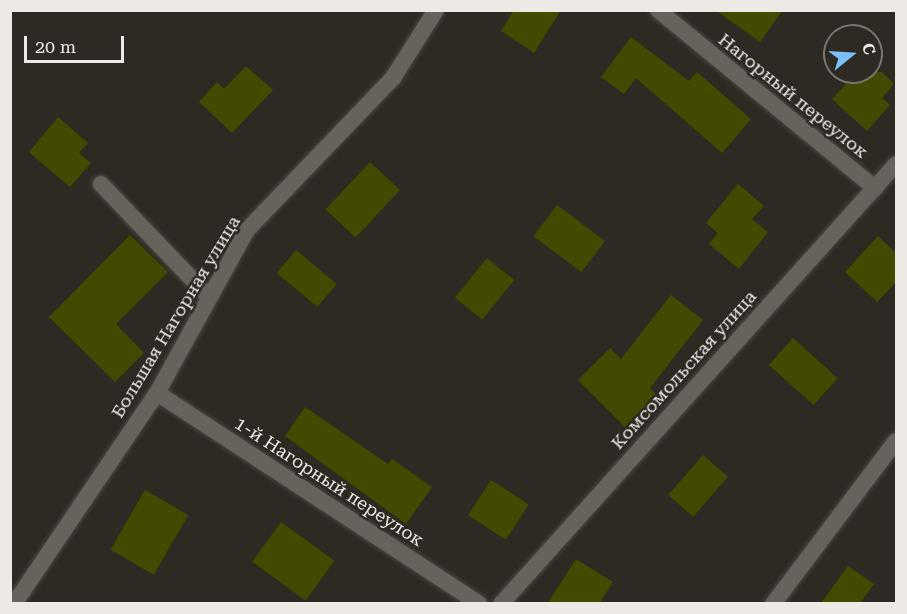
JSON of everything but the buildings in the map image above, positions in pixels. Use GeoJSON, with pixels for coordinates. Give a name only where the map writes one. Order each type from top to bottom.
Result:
{"type":"FeatureCollection","features":[{"type":"Feature","properties":{"kind":"street","name":"Большая Нагорная улица"},"geometry":{"type":"LineString","coordinates":[[14,603],[157,393],[247,230],[393,78],[436,10]]}},
{"type":"Feature","properties":{"kind":"street","name":"Нагорный переулок"},"geometry":{"type":"LineString","coordinates":[[658,10],[875,188]]}},
{"type":"Feature","properties":{"kind":"street","name":"Комсомольская улица"},"geometry":{"type":"LineString","coordinates":[[501,603],[897,164]]}},
{"type":"Feature","properties":{"kind":"street"},"geometry":{"type":"LineString","coordinates":[[101,184],[209,297]]}},
{"type":"Feature","properties":{"kind":"street","name":"1-й Нагорный переулок"},"geometry":{"type":"LineString","coordinates":[[157,393],[479,603]]}},
{"type":"Feature","properties":{"kind":"street"},"geometry":{"type":"LineString","coordinates":[[773,603],[897,441]]}}]}
